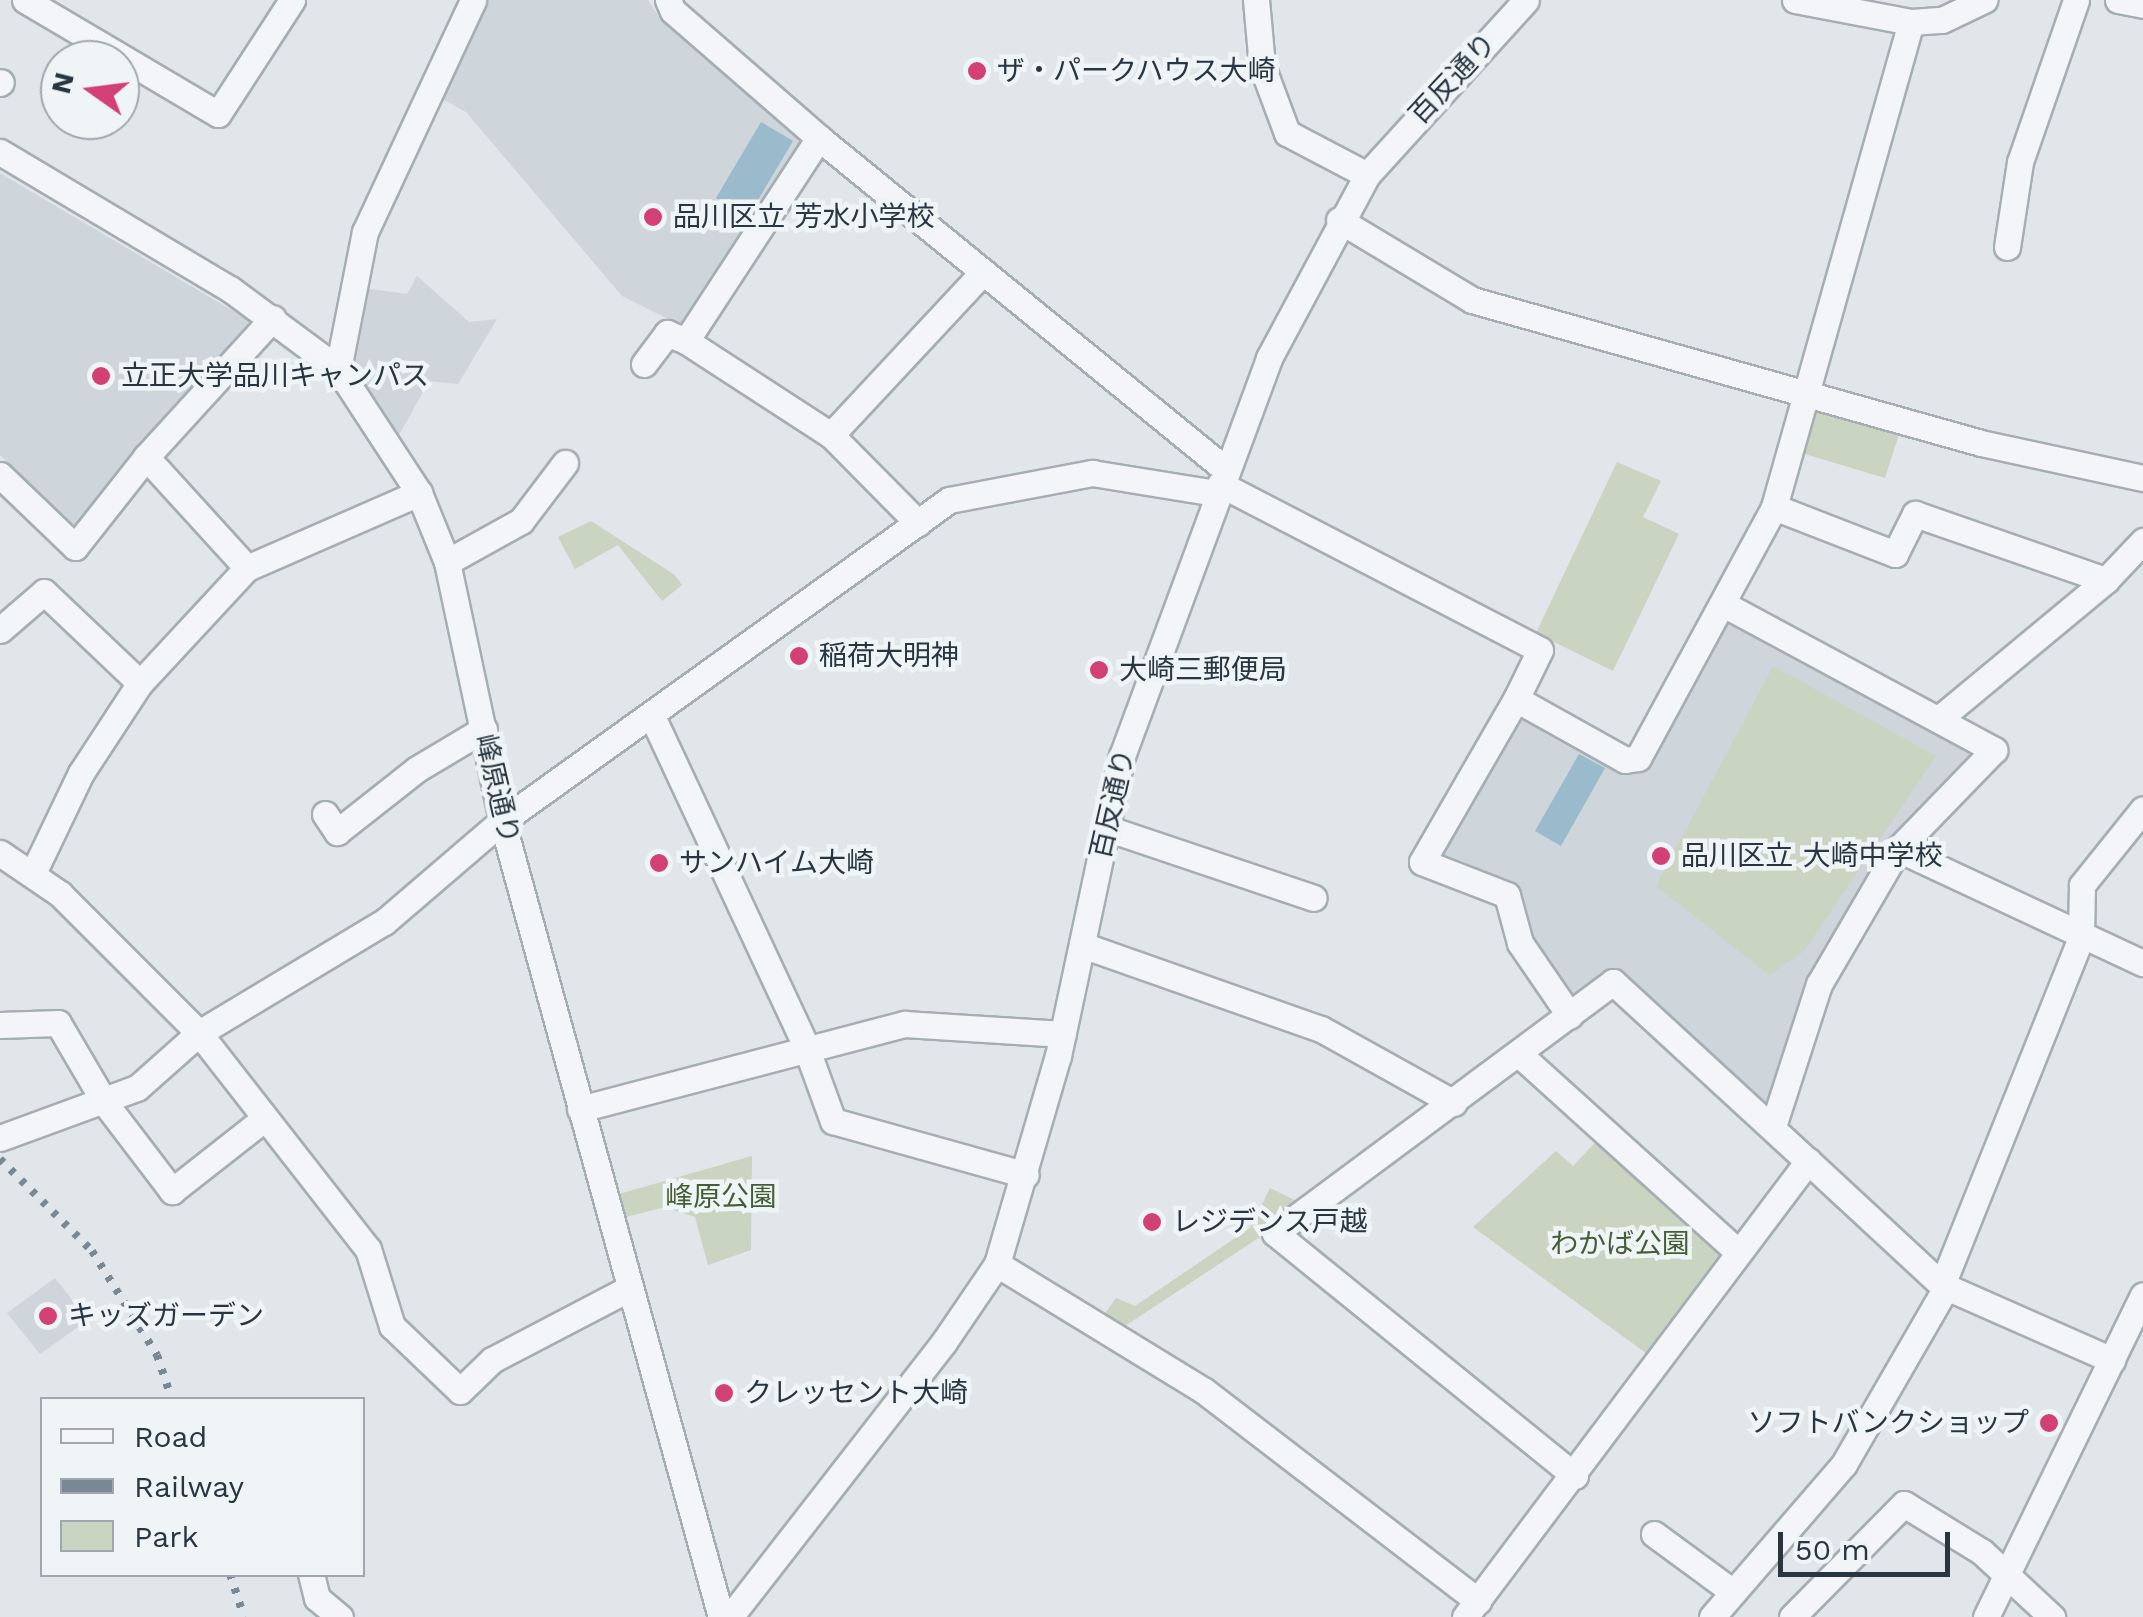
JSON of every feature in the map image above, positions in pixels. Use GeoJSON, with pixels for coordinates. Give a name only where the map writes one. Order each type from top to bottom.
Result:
{"type":"FeatureCollection","features":[{"type":"Feature","properties":{"kind":"street"},"geometry":{"type":"LineString","coordinates":[[24,0],[218,114],[292,0]]}},
{"type":"Feature","properties":{"kind":"street"},"geometry":{"type":"LineString","coordinates":[[338,369],[365,232],[473,0]]}},
{"type":"Feature","properties":{"kind":"street"},"geometry":{"type":"LineString","coordinates":[[1256,0],[1262,66],[1287,134],[1367,175]]}},
{"type":"Feature","properties":{"kind":"street","name":"百反通り"},"geometry":{"type":"LineString","coordinates":[[730,1617],[944,1342],[996,1264],[1026,1175],[1063,1034],[1122,756],[1269,358],[1339,220],[1367,175],[1526,0]]}},
{"type":"Feature","properties":{"kind":"street"},"geometry":{"type":"LineString","coordinates":[[1795,0],[1912,22],[1942,20],[1984,0]]}},
{"type":"Feature","properties":{"kind":"street"},"geometry":{"type":"LineString","coordinates":[[2007,247],[2020,162],[2076,0]]}},
{"type":"Feature","properties":{"kind":"street"},"geometry":{"type":"LineString","coordinates":[[2118,0],[2143,4]]}},
{"type":"Feature","properties":{"kind":"street"},"geometry":{"type":"LineString","coordinates":[[678,4],[819,138],[983,272],[1221,482],[1540,650],[1422,862],[1507,896],[1520,943],[1570,1016]]}},
{"type":"Feature","properties":{"kind":"street"},"geometry":{"type":"LineString","coordinates":[[1516,699],[1625,760],[1638,758],[1774,507],[1809,395],[1912,22]]}},
{"type":"Feature","properties":{"kind":"street"},"geometry":{"type":"LineString","coordinates":[[686,341],[819,138]]}},
{"type":"Feature","properties":{"kind":"street","name":"峰原通り"},"geometry":{"type":"LineString","coordinates":[[0,152],[273,318],[338,369],[419,493],[447,562],[502,821],[721,1617]]}},
{"type":"Feature","properties":{"kind":"street"},"geometry":{"type":"LineString","coordinates":[[1339,220],[1472,300],[1809,395],[2143,478]]}},
{"type":"Feature","properties":{"kind":"street"},"geometry":{"type":"LineString","coordinates":[[831,436],[983,272]]}},
{"type":"Feature","properties":{"kind":"street"},"geometry":{"type":"LineString","coordinates":[[0,475],[75,547],[146,457],[273,318]]}},
{"type":"Feature","properties":{"kind":"street"},"geometry":{"type":"LineString","coordinates":[[644,364],[667,333],[686,341],[831,436],[918,524]]}},
{"type":"Feature","properties":{"kind":"street"},"geometry":{"type":"LineString","coordinates":[[146,457],[247,568]]}},
{"type":"Feature","properties":{"kind":"street"},"geometry":{"type":"LineString","coordinates":[[447,562],[521,521],[565,463]]}},
{"type":"Feature","properties":{"kind":"street"},"geometry":{"type":"LineString","coordinates":[[4,1137],[105,1103],[136,1088],[199,1033],[384,922],[502,821],[950,500],[1086,474],[1221,482]]}},
{"type":"Feature","properties":{"kind":"street"},"geometry":{"type":"LineString","coordinates":[[34,871],[81,773],[140,683],[247,568],[419,493]]}},
{"type":"Feature","properties":{"kind":"street"},"geometry":{"type":"LineString","coordinates":[[1774,507],[1895,554],[1915,514],[2106,580]]}},
{"type":"Feature","properties":{"kind":"street"},"geometry":{"type":"LineString","coordinates":[[1940,718],[2106,580],[2143,541]]}},
{"type":"Feature","properties":{"kind":"street"},"geometry":{"type":"LineString","coordinates":[[0,630],[44,592],[140,683]]}},
{"type":"Feature","properties":{"kind":"street"},"geometry":{"type":"LineString","coordinates":[[1724,605],[1994,750],[1898,848],[1819,984],[1772,1126]]}},
{"type":"Feature","properties":{"kind":"street"},"geometry":{"type":"LineString","coordinates":[[652,716],[806,1047],[833,1121],[1026,1175]]}},
{"type":"Feature","properties":{"kind":"street"},"geometry":{"type":"LineString","coordinates":[[325,814],[337,832],[417,769],[484,729]]}},
{"type":"Feature","properties":{"kind":"street"},"geometry":{"type":"LineString","coordinates":[[1654,1534],[1727,1609],[1844,1464],[1944,1286],[2081,937],[2082,884],[2143,809]]}},
{"type":"Feature","properties":{"kind":"street"},"geometry":{"type":"LineString","coordinates":[[1106,828],[1314,898]]}},
{"type":"Feature","properties":{"kind":"street"},"geometry":{"type":"LineString","coordinates":[[1898,848],[2143,963]]}},
{"type":"Feature","properties":{"kind":"street"},"geometry":{"type":"LineString","coordinates":[[0,853],[34,871],[199,1033],[368,1249],[392,1326],[460,1391],[492,1360],[628,1288]]}},
{"type":"Feature","properties":{"kind":"street"},"geometry":{"type":"LineString","coordinates":[[1082,945],[1320,1029],[1454,1103]]}},
{"type":"Feature","properties":{"kind":"street"},"geometry":{"type":"LineString","coordinates":[[1575,1476],[1275,1232],[1520,1055],[1613,982],[1944,1286],[2112,1360]]}},
{"type":"Feature","properties":{"kind":"street"},"geometry":{"type":"LineString","coordinates":[[0,1024],[58,1023],[105,1103],[172,1191],[265,1118]]}},
{"type":"Feature","properties":{"kind":"street"},"geometry":{"type":"LineString","coordinates":[[580,1109],[905,1024],[1063,1034]]}},
{"type":"Feature","properties":{"kind":"street"},"geometry":{"type":"LineString","coordinates":[[1520,1055],[1738,1251]]}},
{"type":"Feature","properties":{"kind":"street"},"geometry":{"type":"LineString","coordinates":[[996,1264],[1203,1390],[1471,1609],[1808,1162]]}},
{"type":"Feature","properties":{"kind":"street"},"geometry":{"type":"LineString","coordinates":[[1986,1617],[2143,1295]]}},
{"type":"Feature","properties":{"kind":"street"},"geometry":{"type":"LineString","coordinates":[[1792,1617],[1904,1504],[2009,1573],[2052,1617]]}},
{"type":"Feature","properties":{"kind":"street"},"geometry":{"type":"LineString","coordinates":[[315,1578],[318,1598],[340,1617]]}},
{"type":"Feature","properties":{"kind":"shaded area","name":"品川区立 芳水小学校"},"geometry":{"type":"Polygon","coordinates":[[[484,0],[648,0],[661,20],[803,139],[680,325],[622,296],[466,112],[437,96],[484,0]]]}},
{"type":"Feature","properties":{"kind":"shaded area","name":"立正大学品川キャンパス"},"geometry":{"type":"Polygon","coordinates":[[[0,173],[250,321],[76,527],[0,455],[0,173]]]}},
{"type":"Feature","properties":{"kind":"shaded area"},"geometry":{"type":"Polygon","coordinates":[[[417,276],[469,322],[497,319],[458,384],[429,381],[399,435],[349,367],[363,288],[407,294],[417,276]]]}},
{"type":"Feature","properties":{"kind":"shaded area","name":"品川区立 大崎中学校"},"geometry":{"type":"Polygon","coordinates":[[[1727,615],[1974,745],[1980,758],[1898,838],[1776,1096],[1764,1105],[1616,974],[1572,1006],[1514,912],[1437,861],[1515,712],[1613,760],[1615,772],[1643,772],[1727,615]]]}},
{"type":"Feature","properties":{"kind":"shaded area","name":"キッズガーデン"},"geometry":{"type":"Polygon","coordinates":[[[55,1278],[88,1320],[40,1354],[7,1313],[55,1278]]]}},
{"type":"Feature","properties":{"kind":"green space"},"geometry":{"type":"Polygon","coordinates":[[[1811,400],[1902,425],[1885,478],[1795,451],[1811,400]]]}},
{"type":"Feature","properties":{"kind":"green space"},"geometry":{"type":"Polygon","coordinates":[[[1617,462],[1661,481],[1643,517],[1679,534],[1613,671],[1536,633],[1617,462]]]}},
{"type":"Feature","properties":{"kind":"green space"},"geometry":{"type":"Polygon","coordinates":[[[591,521],[675,575],[682,585],[662,601],[618,545],[575,569],[558,537],[591,521]]]}},
{"type":"Feature","properties":{"kind":"green space"},"geometry":{"type":"Polygon","coordinates":[[[1773,666],[1936,756],[1804,951],[1769,975],[1656,886],[1773,666]]]}},
{"type":"Feature","properties":{"kind":"green space","name":"わかば公園"},"geometry":{"type":"Polygon","coordinates":[[[1604,1133],[1737,1251],[1654,1359],[1473,1227],[1556,1151],[1573,1166],[1604,1133]]]}},
{"type":"Feature","properties":{"kind":"green space","name":"峰原公園"},"geometry":{"type":"Polygon","coordinates":[[[752,1156],[751,1250],[708,1265],[695,1217],[665,1207],[618,1219],[612,1196],[752,1156]]]}},
{"type":"Feature","properties":{"kind":"green space"},"geometry":{"type":"Polygon","coordinates":[[[1270,1188],[1307,1206],[1119,1330],[1101,1319],[1116,1298],[1135,1306],[1250,1228],[1270,1188]]]}},
{"type":"Feature","properties":{"kind":"water"},"geometry":{"type":"Polygon","coordinates":[[[761,122],[793,141],[748,217],[716,198],[761,122]]]}},
{"type":"Feature","properties":{"kind":"water"},"geometry":{"type":"Polygon","coordinates":[[[1579,754],[1605,768],[1561,846],[1535,831],[1579,754]]]}},
{"type":"Feature","properties":{"kind":"railway"},"geometry":{"type":"LineString","coordinates":[[0,1159],[92,1251],[157,1355],[171,1397]]}},
{"type":"Feature","properties":{"kind":"railway"},"geometry":{"type":"LineString","coordinates":[[231,1577],[244,1617]]}},
{"type":"Feature","properties":{"kind":"place","name":"ザ・パークハウス大崎"},"geometry":{"type":"Point","coordinates":[977,71]}},
{"type":"Feature","properties":{"kind":"place","name":"品川区立 芳水小学校"},"geometry":{"type":"Point","coordinates":[653,217]}},
{"type":"Feature","properties":{"kind":"place","name":"立正大学品川キャンパス"},"geometry":{"type":"Point","coordinates":[101,376]}},
{"type":"Feature","properties":{"kind":"place","name":"稲荷大明神"},"geometry":{"type":"Point","coordinates":[799,656]}},
{"type":"Feature","properties":{"kind":"place","name":"大崎三郵便局"},"geometry":{"type":"Point","coordinates":[1099,670]}},
{"type":"Feature","properties":{"kind":"place","name":"品川区立 大崎中学校"},"geometry":{"type":"Point","coordinates":[1661,856]}},
{"type":"Feature","properties":{"kind":"place","name":"サンハイム大崎"},"geometry":{"type":"Point","coordinates":[659,863]}},
{"type":"Feature","properties":{"kind":"place","name":"レジデンス戸越"},"geometry":{"type":"Point","coordinates":[1152,1222]}},
{"type":"Feature","properties":{"kind":"place","name":"キッズガーデン"},"geometry":{"type":"Point","coordinates":[48,1316]}},
{"type":"Feature","properties":{"kind":"place","name":"クレッセント大崎"},"geometry":{"type":"Point","coordinates":[724,1393]}},
{"type":"Feature","properties":{"kind":"place","name":"ソフトバンクショップ"},"geometry":{"type":"Point","coordinates":[2049,1423]}}]}
